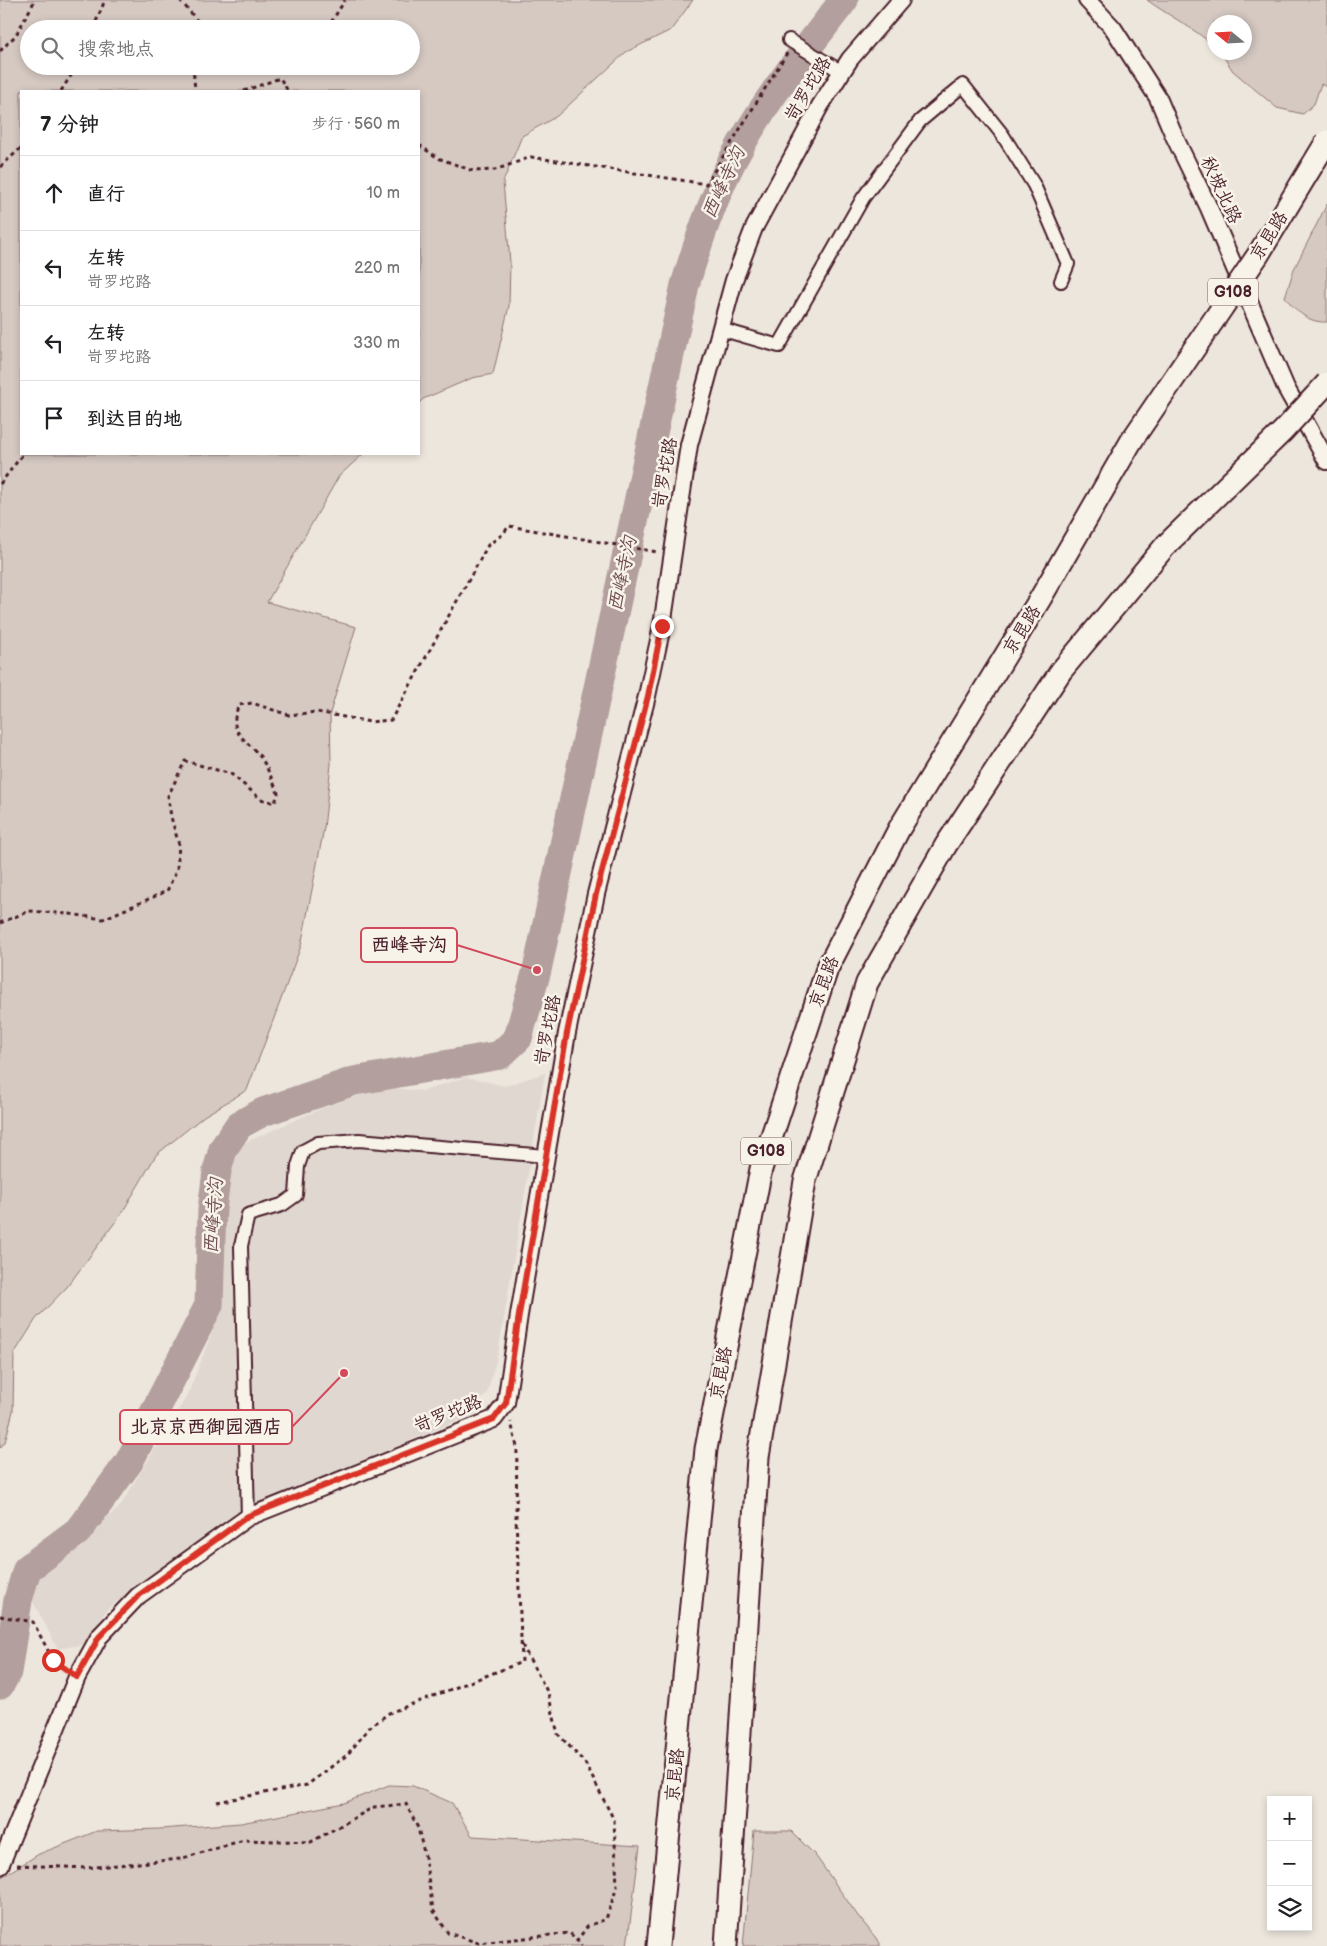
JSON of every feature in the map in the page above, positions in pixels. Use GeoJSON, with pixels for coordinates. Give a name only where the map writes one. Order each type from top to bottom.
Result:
{"type":"FeatureCollection","features":[{"type":"Feature","properties":{"kind":"highway","name":"京昆路"},"geometry":{"type":"LineString","coordinates":[[658,1946],[706,1449],[760,1169],[827,969],[899,829],[1040,599],[1132,440],[1258,255],[1327,141]]}},
{"type":"Feature","properties":{"kind":"highway","name":"G108"},"geometry":{"type":"LineString","coordinates":[[726,1946],[758,1457],[805,1181],[867,983],[946,845],[1061,671],[1166,544],[1284,431],[1327,383]]}},
{"type":"Feature","properties":{"kind":"street","name":"岢罗坨路"},"geometry":{"type":"LineString","coordinates":[[1,1865],[77,1677],[99,1637],[138,1596],[248,1516],[494,1419],[506,1403],[567,1033],[596,894],[648,696],[662,626],[689,445],[734,280],[754,228],[820,106],[850,60],[901,0]]}},
{"type":"Feature","properties":{"kind":"street","name":"秋坡北路"},"geometry":{"type":"LineString","coordinates":[[1087,0],[1113,28],[1158,98],[1209,208],[1286,388],[1327,461]]}},
{"type":"Feature","properties":{"kind":"street"},"geometry":{"type":"LineString","coordinates":[[792,42],[842,72]]}},
{"type":"Feature","properties":{"kind":"street"},"geometry":{"type":"LineString","coordinates":[[720,330],[779,346],[863,198],[920,121],[963,85],[1002,134],[1034,185],[1068,264],[1061,281]]}},
{"type":"Feature","properties":{"kind":"street"},"geometry":{"type":"LineString","coordinates":[[248,1516],[241,1246],[248,1215],[282,1205],[296,1195],[298,1166],[303,1151],[318,1143],[359,1140],[546,1156]]}},
{"type":"Feature","properties":{"kind":"path"},"geometry":{"type":"LineString","coordinates":[[24,20],[35,0]]}},
{"type":"Feature","properties":{"kind":"path"},"geometry":{"type":"LineString","coordinates":[[97,20],[105,0]]}},
{"type":"Feature","properties":{"kind":"path"},"geometry":{"type":"LineString","coordinates":[[180,0],[197,20]]}},
{"type":"Feature","properties":{"kind":"path"},"geometry":{"type":"LineString","coordinates":[[333,20],[345,0]]}},
{"type":"Feature","properties":{"kind":"path"},"geometry":{"type":"LineString","coordinates":[[0,51],[16,35],[20,28]]}},
{"type":"Feature","properties":{"kind":"path"},"geometry":{"type":"LineString","coordinates":[[420,146],[438,158],[473,170],[495,170],[531,157],[706,184],[792,42]]}},
{"type":"Feature","properties":{"kind":"path"},"geometry":{"type":"LineString","coordinates":[[62,90],[71,75]]}},
{"type":"Feature","properties":{"kind":"path"},"geometry":{"type":"LineString","coordinates":[[194,75],[195,90]]}},
{"type":"Feature","properties":{"kind":"path"},"geometry":{"type":"LineString","coordinates":[[247,90],[280,78],[287,90]]}},
{"type":"Feature","properties":{"kind":"path"},"geometry":{"type":"LineString","coordinates":[[0,168],[20,149]]}},
{"type":"Feature","properties":{"kind":"path"},"geometry":{"type":"LineString","coordinates":[[0,484],[22,455]]}},
{"type":"Feature","properties":{"kind":"path"},"geometry":{"type":"LineString","coordinates":[[0,923],[29,911],[103,919],[168,891],[177,869],[179,845],[171,817],[168,796],[185,761],[231,774],[261,799],[275,804],[278,793],[262,759],[235,731],[234,715],[238,704],[252,703],[289,715],[317,712],[370,722],[391,720],[488,545],[503,534],[509,526],[655,552]]}},
{"type":"Feature","properties":{"kind":"path"},"geometry":{"type":"LineString","coordinates":[[217,1802],[307,1785],[347,1756],[370,1727],[389,1713],[522,1662],[516,1517],[517,1447],[506,1403]]}},
{"type":"Feature","properties":{"kind":"path"},"geometry":{"type":"LineString","coordinates":[[0,1616],[33,1622],[53,1660],[77,1677]]}},
{"type":"Feature","properties":{"kind":"path"},"geometry":{"type":"LineString","coordinates":[[521,1644],[548,1693],[558,1734],[585,1763],[614,1820],[617,1887],[606,1919],[588,1926],[577,1940]]}},
{"type":"Feature","properties":{"kind":"path"},"geometry":{"type":"LineString","coordinates":[[1,1865],[86,1868],[180,1860],[244,1840],[311,1842],[374,1807],[406,1804],[418,1828],[425,1857],[432,1910],[448,1933],[479,1944],[570,1933],[582,1946]]}},
{"type":"Feature","properties":{"kind":"shaded area"},"geometry":{"type":"Polygon","coordinates":[[[0,0],[693,0],[671,30],[626,52],[557,116],[522,136],[503,182],[510,262],[509,306],[493,374],[472,378],[420,402],[420,90],[20,90],[20,455],[362,455],[339,476],[267,602],[356,627],[330,713],[331,764],[324,828],[301,946],[247,1090],[204,1116],[156,1155],[122,1213],[67,1287],[36,1319],[14,1354],[13,1411],[5,1442],[0,1448],[0,0]]]}},
{"type":"Feature","properties":{"kind":"shaded area"},"geometry":{"type":"Polygon","coordinates":[[[1147,0],[1327,0],[1327,87],[1321,84],[1314,104],[1303,114],[1277,108],[1233,71],[1226,60],[1252,60],[1252,15],[1207,15],[1207,40],[1147,0]]]}},
{"type":"Feature","properties":{"kind":"shaded area"},"geometry":{"type":"Polygon","coordinates":[[[1327,204],[1327,322],[1320,322],[1303,315],[1285,297],[1294,269],[1327,204]]]}},
{"type":"Feature","properties":{"kind":"shaded area"},"geometry":{"type":"Polygon","coordinates":[[[545,1073],[498,1353],[487,1393],[464,1418],[231,1516],[107,1609],[85,1644],[58,1649],[30,1596],[31,1580],[119,1508],[188,1394],[213,1330],[224,1285],[229,1159],[235,1147],[320,1109],[381,1087],[423,1091],[466,1077],[505,1086],[545,1073]]]}},
{"type":"Feature","properties":{"kind":"shaded area"},"geometry":{"type":"Polygon","coordinates":[[[389,1785],[413,1786],[452,1803],[472,1836],[640,1846],[627,1946],[0,1946],[0,1878],[39,1854],[97,1831],[241,1823],[344,1803],[389,1785]]]}},
{"type":"Feature","properties":{"kind":"shaded area"},"geometry":{"type":"Polygon","coordinates":[[[754,1831],[791,1831],[815,1855],[858,1916],[880,1943],[880,1946],[743,1946],[754,1831]]]}},
{"type":"Feature","properties":{"kind":"waterway","name":"西峰寺沟"},"geometry":{"type":"LineString","coordinates":[[0,1685],[7,1672],[18,1600],[27,1569],[78,1531],[129,1462],[209,1305],[212,1210],[217,1171],[223,1149],[239,1125],[263,1112],[354,1081],[500,1055],[518,1038],[537,970],[685,285],[716,195],[742,143],[778,88],[844,0]]}},
{"type":"Feature","properties":{"kind":"place","name":"西峰寺沟"},"geometry":{"type":"Point","coordinates":[537,970]}},
{"type":"Feature","properties":{"kind":"place","name":"北京京西御园酒店"},"geometry":{"type":"Point","coordinates":[344,1373]}},
{"type":"Feature","properties":{"kind":"route"},"geometry":{"type":"LineString","coordinates":[[53,1660],[77,1677],[99,1637],[138,1596],[248,1516],[494,1419],[506,1403],[567,1033],[596,894],[648,696],[662,626]]}}]}
